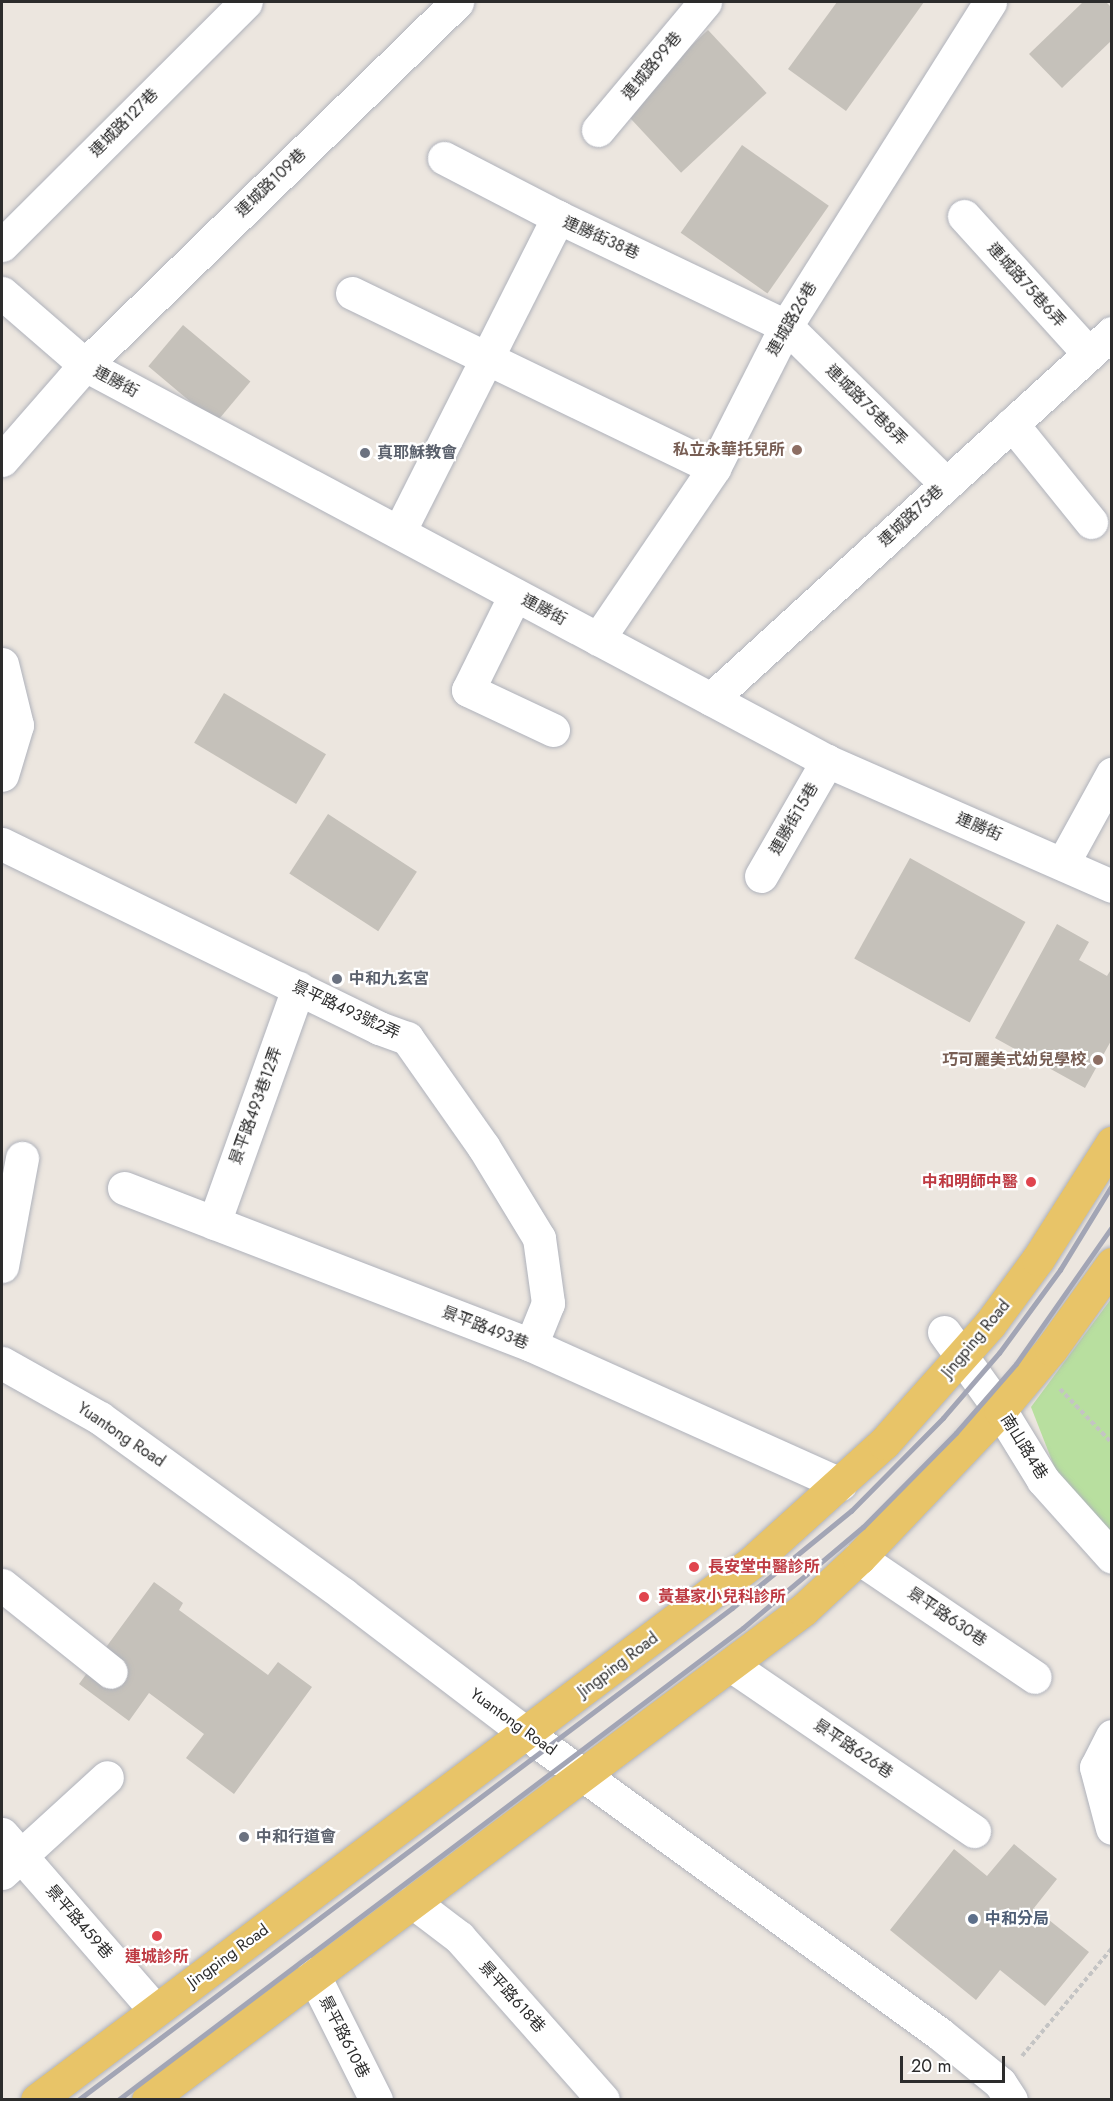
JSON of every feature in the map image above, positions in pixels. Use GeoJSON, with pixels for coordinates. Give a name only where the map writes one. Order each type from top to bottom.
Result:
{"type":"FeatureCollection","features":[{"type":"Feature","properties":{"kind":"main road","name":"Jingping Road"},"geometry":{"type":"LineString","coordinates":[[37,2100],[528,1734],[751,1563],[840,1484],[884,1443],[953,1344],[1038,1259],[1112,1143]]}},
{"type":"Feature","properties":{"kind":"main road"},"geometry":{"type":"LineString","coordinates":[[148,2100],[313,1974],[732,1666],[803,1610],[859,1558],[1000,1410],[1051,1349],[1112,1264]]}},
{"type":"Feature","properties":{"kind":"street","name":"連城路127巷"},"geometry":{"type":"LineString","coordinates":[[2,245],[246,2]]}},
{"type":"Feature","properties":{"kind":"street","name":"連城路109巷"},"geometry":{"type":"LineString","coordinates":[[2,460],[85,365],[457,2]]}},
{"type":"Feature","properties":{"kind":"street","name":"連城路99巷"},"geometry":{"type":"LineString","coordinates":[[598,130],[705,2]]}},
{"type":"Feature","properties":{"kind":"street","name":"連城路26巷"},"geometry":{"type":"LineString","coordinates":[[598,639],[714,468],[786,326],[990,2]]}},
{"type":"Feature","properties":{"kind":"street"},"geometry":{"type":"LineString","coordinates":[[444,158],[558,217]]}},
{"type":"Feature","properties":{"kind":"street","name":"連城路75巷6弄"},"geometry":{"type":"LineString","coordinates":[[964,216],[1100,343]]}},
{"type":"Feature","properties":{"kind":"street","name":"連勝街38巷"},"geometry":{"type":"LineString","coordinates":[[399,532],[488,360],[558,217],[786,326]]}},
{"type":"Feature","properties":{"kind":"street","name":"連勝街"},"geometry":{"type":"LineString","coordinates":[[2,293],[85,365],[515,595],[827,761],[1112,886]]}},
{"type":"Feature","properties":{"kind":"street"},"geometry":{"type":"LineString","coordinates":[[351,293],[714,468]]}},
{"type":"Feature","properties":{"kind":"street","name":"連城路75巷8弄"},"geometry":{"type":"LineString","coordinates":[[786,326],[946,484]]}},
{"type":"Feature","properties":{"kind":"street","name":"連城路75巷"},"geometry":{"type":"LineString","coordinates":[[711,699],[1100,343]]}},
{"type":"Feature","properties":{"kind":"street"},"geometry":{"type":"LineString","coordinates":[[1012,424],[1091,522]]}},
{"type":"Feature","properties":{"kind":"street"},"geometry":{"type":"LineString","coordinates":[[515,595],[468,690],[553,730]]}},
{"type":"Feature","properties":{"kind":"street"},"geometry":{"type":"LineString","coordinates":[[2,664],[9,722],[2,775]]}},
{"type":"Feature","properties":{"kind":"street","name":"連勝街15巷"},"geometry":{"type":"LineString","coordinates":[[761,876],[827,761]]}},
{"type":"Feature","properties":{"kind":"street"},"geometry":{"type":"LineString","coordinates":[[1063,863],[1112,774]]}},
{"type":"Feature","properties":{"kind":"street","name":"景平路493號2弄"},"geometry":{"type":"LineString","coordinates":[[2,844],[298,988],[407,1038],[483,1146],[539,1238],[548,1303],[531,1345]]}},
{"type":"Feature","properties":{"kind":"street","name":"景平路493巷12弄"},"geometry":{"type":"LineString","coordinates":[[214,1223],[298,988]]}},
{"type":"Feature","properties":{"kind":"street"},"geometry":{"type":"LineString","coordinates":[[2,1266],[22,1158]]}},
{"type":"Feature","properties":{"kind":"street","name":"景平路493巷"},"geometry":{"type":"LineString","coordinates":[[124,1188],[531,1345],[840,1484]]}},
{"type":"Feature","properties":{"kind":"street","name":"南山路4巷"},"geometry":{"type":"LineString","coordinates":[[953,1344],[1000,1410],[1043,1480],[1112,1557]]}},
{"type":"Feature","properties":{"kind":"street","name":"Yuantong Road"},"geometry":{"type":"LineString","coordinates":[[2,1363],[100,1418],[940,2034],[1005,2091]]}},
{"type":"Feature","properties":{"kind":"street","name":"景平路630巷"},"geometry":{"type":"LineString","coordinates":[[859,1558],[1035,1677]]}},
{"type":"Feature","properties":{"kind":"street"},"geometry":{"type":"LineString","coordinates":[[2,1585],[111,1672]]}},
{"type":"Feature","properties":{"kind":"street","name":"景平路626巷"},"geometry":{"type":"LineString","coordinates":[[732,1666],[974,1831]]}},
{"type":"Feature","properties":{"kind":"street"},"geometry":{"type":"LineString","coordinates":[[1112,1736],[1096,1767],[1112,1828]]}},
{"type":"Feature","properties":{"kind":"street"},"geometry":{"type":"LineString","coordinates":[[8,1854],[107,1777]]}},
{"type":"Feature","properties":{"kind":"street","name":"景平路459巷"},"geometry":{"type":"LineString","coordinates":[[8,1854],[155,2010]]}},
{"type":"Feature","properties":{"kind":"street","name":"景平路618巷"},"geometry":{"type":"LineString","coordinates":[[413,1902],[459,1937],[603,2100]]}},
{"type":"Feature","properties":{"kind":"street","name":"景平路610巷"},"geometry":{"type":"LineString","coordinates":[[313,1974],[376,2100]]}},
{"type":"Feature","properties":{"kind":"path"},"geometry":{"type":"LineString","coordinates":[[1059,1388],[1112,1443]]}},
{"type":"Feature","properties":{"kind":"path"},"geometry":{"type":"LineString","coordinates":[[1005,2091],[1112,1948]]}},
{"type":"Feature","properties":{"kind":"green space"},"geometry":{"type":"Polygon","coordinates":[[[1111,1299],[1111,1532],[1063,1489],[1031,1407],[1111,1299]]]}},
{"type":"Feature","properties":{"kind":"building"},"geometry":{"type":"Polygon","coordinates":[[[837,2],[924,2],[846,111],[788,69],[837,2]]]}},
{"type":"Feature","properties":{"kind":"building"},"geometry":{"type":"Polygon","coordinates":[[[1083,2],[1106,2],[1112,8],[1112,40],[1062,88],[1029,54],[1083,2]]]}},
{"type":"Feature","properties":{"kind":"building"},"geometry":{"type":"Polygon","coordinates":[[[708,30],[767,93],[681,173],[622,110],[708,30]]]}},
{"type":"Feature","properties":{"kind":"building"},"geometry":{"type":"Polygon","coordinates":[[[742,145],[829,206],[767,293],[681,233],[742,145]]]}},
{"type":"Feature","properties":{"kind":"building"},"geometry":{"type":"Polygon","coordinates":[[[183,325],[250,382],[216,423],[148,366],[183,325]]]}},
{"type":"Feature","properties":{"kind":"building"},"geometry":{"type":"Polygon","coordinates":[[[224,693],[326,754],[296,804],[194,743],[224,693]]]}},
{"type":"Feature","properties":{"kind":"building"},"geometry":{"type":"Polygon","coordinates":[[[328,814],[417,872],[378,931],[289,874],[328,814]]]}},
{"type":"Feature","properties":{"kind":"building"},"geometry":{"type":"Polygon","coordinates":[[[910,858],[1025,922],[970,1023],[854,959],[910,858]]]}},
{"type":"Feature","properties":{"kind":"building"},"geometry":{"type":"Polygon","coordinates":[[[1057,924],[1089,942],[1079,960],[1107,976],[1112,968],[1112,1039],[1085,1088],[995,1038],[1057,924]]]}},
{"type":"Feature","properties":{"kind":"building"},"geometry":{"type":"Polygon","coordinates":[[[154,1582],[183,1603],[179,1610],[268,1675],[278,1662],[312,1687],[234,1794],[186,1758],[204,1734],[149,1693],[129,1721],[79,1684],[154,1582]]]}},
{"type":"Feature","properties":{"kind":"building","name":"中和分局"},"geometry":{"type":"Polygon","coordinates":[[[1014,1844],[1057,1879],[1034,1908],[1089,1952],[1045,2006],[1000,1970],[976,2000],[890,1930],[954,1849],[987,1876],[1014,1844]]]}},
{"type":"Feature","properties":{"kind":"railway"},"geometry":{"type":"LineString","coordinates":[[78,2100],[732,1608],[851,1511],[943,1418],[999,1353],[1060,1270],[1112,1185]]}},
{"type":"Feature","properties":{"kind":"railway"},"geometry":{"type":"LineString","coordinates":[[118,2100],[743,1628],[863,1527],[956,1433],[1016,1364],[1112,1227]]}},
{"type":"Feature","properties":{"kind":"place","name":"私立永華托兒所"},"geometry":{"type":"Point","coordinates":[797,450]}},
{"type":"Feature","properties":{"kind":"place","name":"真耶穌教會"},"geometry":{"type":"Point","coordinates":[365,453]}},
{"type":"Feature","properties":{"kind":"place","name":"中和九玄宮"},"geometry":{"type":"Point","coordinates":[337,979]}},
{"type":"Feature","properties":{"kind":"place","name":"巧可麗美式幼兒學校"},"geometry":{"type":"Point","coordinates":[1098,1060]}},
{"type":"Feature","properties":{"kind":"place","name":"中和明師中醫"},"geometry":{"type":"Point","coordinates":[1031,1182]}},
{"type":"Feature","properties":{"kind":"place","name":"長安堂中醫診所"},"geometry":{"type":"Point","coordinates":[694,1567]}},
{"type":"Feature","properties":{"kind":"place","name":"黃基家小兒科診所"},"geometry":{"type":"Point","coordinates":[644,1597]}},
{"type":"Feature","properties":{"kind":"place","name":"中和行道會"},"geometry":{"type":"Point","coordinates":[244,1837]}},
{"type":"Feature","properties":{"kind":"place","name":"中和分局"},"geometry":{"type":"Point","coordinates":[973,1919]}},
{"type":"Feature","properties":{"kind":"place","name":"連城診所"},"geometry":{"type":"Point","coordinates":[157,1936]}}]}
